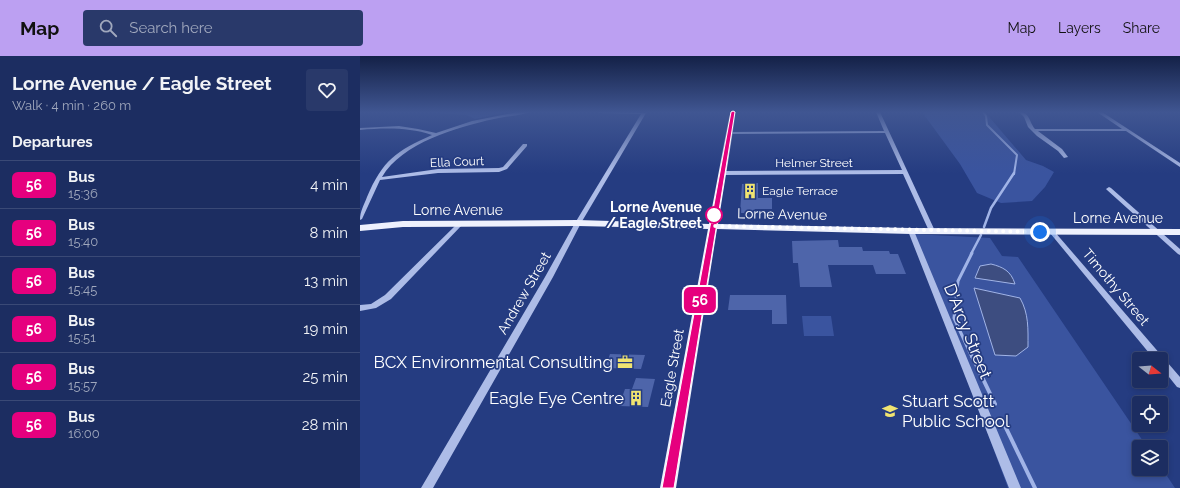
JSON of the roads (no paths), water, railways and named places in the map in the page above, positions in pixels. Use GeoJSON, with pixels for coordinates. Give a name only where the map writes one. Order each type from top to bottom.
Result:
{"type":"FeatureCollection","features":[{"type":"Feature","properties":{"kind":"main road","name":"Eagle Street"},"geometry":{"type":"LineString","coordinates":[[668,488],[729,133]]}},
{"type":"Feature","properties":{"kind":"main road","name":"Lorne Avenue"},"geometry":{"type":"LineString","coordinates":[[360,228],[403,224],[578,223],[911,231],[1180,232]]}},
{"type":"Feature","properties":{"kind":"street"},"geometry":{"type":"LineString","coordinates":[[430,132],[437,135]]}},
{"type":"Feature","properties":{"kind":"street"},"geometry":{"type":"LineString","coordinates":[[360,218],[387,165],[397,156],[410,148],[446,132]]}},
{"type":"Feature","properties":{"kind":"street","name":"Andrew Street"},"geometry":{"type":"LineString","coordinates":[[427,488],[549,277],[578,223],[633,132]]}},
{"type":"Feature","properties":{"kind":"street"},"geometry":{"type":"LineString","coordinates":[[729,133],[862,132]]}},
{"type":"Feature","properties":{"kind":"street"},"geometry":{"type":"LineString","coordinates":[[887,132],[932,231]]}},
{"type":"Feature","properties":{"kind":"street"},"geometry":{"type":"LineString","coordinates":[[1036,132],[1060,150],[1066,157]]}},
{"type":"Feature","properties":{"kind":"street"},"geometry":{"type":"LineString","coordinates":[[1130,132],[1180,165]]}},
{"type":"Feature","properties":{"kind":"street","name":"Ella Court"},"geometry":{"type":"LineString","coordinates":[[379,179],[438,171],[499,170],[505,168],[525,145]]}},
{"type":"Feature","properties":{"kind":"street","name":"Helmer Street"},"geometry":{"type":"LineString","coordinates":[[722,173],[906,172]]}},
{"type":"Feature","properties":{"kind":"street"},"geometry":{"type":"LineString","coordinates":[[1109,189],[1180,253]]}},
{"type":"Feature","properties":{"kind":"street"},"geometry":{"type":"LineString","coordinates":[[360,308],[373,306],[388,297],[460,224]]}},
{"type":"Feature","properties":{"kind":"street","name":"D'Arcy Street"},"geometry":{"type":"LineString","coordinates":[[911,231],[1015,488]]}},
{"type":"Feature","properties":{"kind":"street","name":"Timothy Street"},"geometry":{"type":"LineString","coordinates":[[1052,232],[1153,352]]}},
{"type":"Feature","properties":{"kind":"street"},"geometry":{"type":"LineString","coordinates":[[1168,370],[1180,384]]}},
{"type":"Feature","properties":{"kind":"waterway"},"geometry":{"type":"LineString","coordinates":[[994,132],[1017,155],[1014,174]]}},
{"type":"Feature","properties":{"kind":"waterway"},"geometry":{"type":"LineString","coordinates":[[984,227],[991,208],[1014,173]]}},
{"type":"Feature","properties":{"kind":"waterway"},"geometry":{"type":"LineString","coordinates":[[971,254],[981,235]]}},
{"type":"Feature","properties":{"kind":"waterway"},"geometry":{"type":"LineString","coordinates":[[972,253],[958,281],[954,318],[972,357]]}},
{"type":"Feature","properties":{"kind":"waterway"},"geometry":{"type":"LineString","coordinates":[[972,356],[995,404]]}},
{"type":"Feature","properties":{"kind":"waterway"},"geometry":{"type":"LineString","coordinates":[[1005,426],[1035,488]]}},
{"type":"Feature","properties":{"kind":"place","name":"Eagle Terrace"},"geometry":{"type":"Point","coordinates":[750,191]}},
{"type":"Feature","properties":{"kind":"place","name":"Lorne Avenue / Eagle Street"},"geometry":{"type":"Point","coordinates":[714,215]}},
{"type":"Feature","properties":{"kind":"place","name":"BCX Environmental Consulting"},"geometry":{"type":"Point","coordinates":[625,362]}},
{"type":"Feature","properties":{"kind":"place","name":"Eagle Eye Centre"},"geometry":{"type":"Point","coordinates":[636,398]}},
{"type":"Feature","properties":{"kind":"place","name":"Stuart Scott Public School"},"geometry":{"type":"Point","coordinates":[890,411]}}]}
